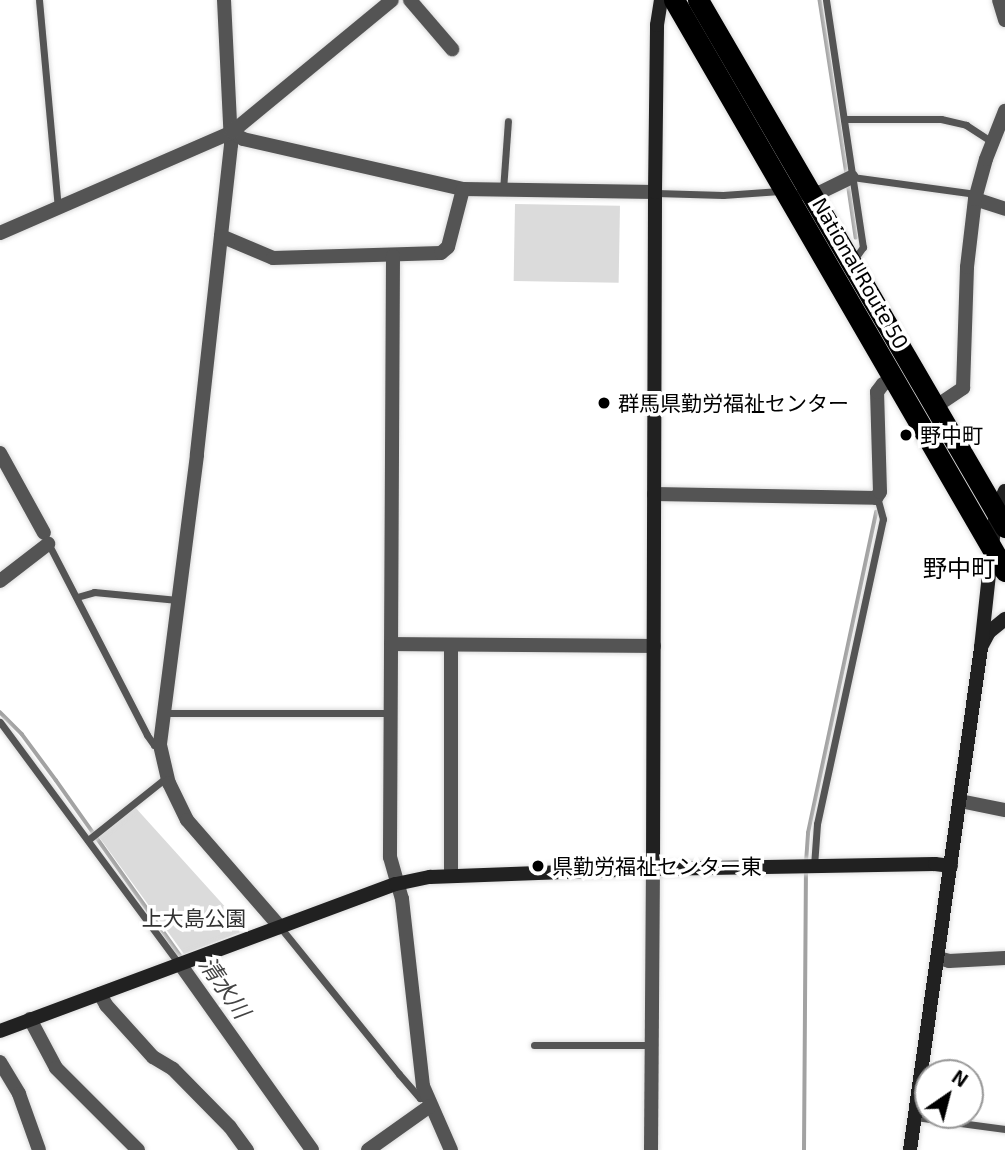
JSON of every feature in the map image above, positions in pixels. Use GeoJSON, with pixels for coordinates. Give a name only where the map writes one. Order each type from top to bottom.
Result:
{"type":"FeatureCollection","features":[{"type":"Feature","properties":{"kind":"highway","name":"National Route 50"},"geometry":{"type":"LineString","coordinates":[[674,0],[1005,571]]}},
{"type":"Feature","properties":{"kind":"highway","name":"National Route 50"},"geometry":{"type":"LineString","coordinates":[[698,0],[1000,519]]}},
{"type":"Feature","properties":{"kind":"street"},"geometry":{"type":"LineString","coordinates":[[225,0],[232,132],[160,745],[167,777],[187,820],[279,927]]}},
{"type":"Feature","properties":{"kind":"street"},"geometry":{"type":"LineString","coordinates":[[0,233],[232,132],[392,0]]}},
{"type":"Feature","properties":{"kind":"street"},"geometry":{"type":"LineString","coordinates":[[410,0],[452,49]]}},
{"type":"Feature","properties":{"kind":"street"},"geometry":{"type":"LineString","coordinates":[[652,1150],[655,192],[657,25],[661,0]]}},
{"type":"Feature","properties":{"kind":"street"},"geometry":{"type":"LineString","coordinates":[[999,0],[1005,20]]}},
{"type":"Feature","properties":{"kind":"street"},"geometry":{"type":"LineString","coordinates":[[935,407],[959,393],[964,383],[967,267],[975,196],[1005,111]]}},
{"type":"Feature","properties":{"kind":"street"},"geometry":{"type":"LineString","coordinates":[[232,132],[243,139],[463,188],[655,192]]}},
{"type":"Feature","properties":{"kind":"street"},"geometry":{"type":"LineString","coordinates":[[785,190],[811,194],[852,177]]}},
{"type":"Feature","properties":{"kind":"street"},"geometry":{"type":"LineString","coordinates":[[221,236],[273,258],[435,254],[446,250],[463,188]]}},
{"type":"Feature","properties":{"kind":"street"},"geometry":{"type":"LineString","coordinates":[[975,196],[1005,209]]}},
{"type":"Feature","properties":{"kind":"street"},"geometry":{"type":"LineString","coordinates":[[393,256],[390,857],[402,899],[428,1102],[451,1150]]}},
{"type":"Feature","properties":{"kind":"street"},"geometry":{"type":"LineString","coordinates":[[654,494],[877,497],[880,492],[877,397],[879,387],[894,380]]}},
{"type":"Feature","properties":{"kind":"street"},"geometry":{"type":"LineString","coordinates":[[0,453],[46,539],[0,581]]}},
{"type":"Feature","properties":{"kind":"street"},"geometry":{"type":"LineString","coordinates":[[923,1059],[981,648],[992,549],[1005,491]]}},
{"type":"Feature","properties":{"kind":"street"},"geometry":{"type":"LineString","coordinates":[[981,648],[989,632],[1005,619]]}},
{"type":"Feature","properties":{"kind":"street"},"geometry":{"type":"LineString","coordinates":[[391,644],[654,646]]}},
{"type":"Feature","properties":{"kind":"street"},"geometry":{"type":"LineString","coordinates":[[451,645],[451,874]]}},
{"type":"Feature","properties":{"kind":"street"},"geometry":{"type":"LineString","coordinates":[[960,801],[1005,810]]}},
{"type":"Feature","properties":{"kind":"street"},"geometry":{"type":"LineString","coordinates":[[0,1031],[396,884],[451,874],[814,866],[951,866]]}},
{"type":"Feature","properties":{"kind":"street"},"geometry":{"type":"LineString","coordinates":[[938,958],[949,961],[1005,958]]}},
{"type":"Feature","properties":{"kind":"street"},"geometry":{"type":"LineString","coordinates":[[180,964],[312,1150]]}},
{"type":"Feature","properties":{"kind":"street"},"geometry":{"type":"LineString","coordinates":[[100,994],[106,1005],[153,1057],[173,1069],[230,1127],[247,1150]]}},
{"type":"Feature","properties":{"kind":"street"},"geometry":{"type":"LineString","coordinates":[[30,1019],[56,1068],[138,1150]]}},
{"type":"Feature","properties":{"kind":"street"},"geometry":{"type":"LineString","coordinates":[[0,1062],[19,1094],[39,1150]]}},
{"type":"Feature","properties":{"kind":"street"},"geometry":{"type":"LineString","coordinates":[[368,1150],[428,1102]]}},
{"type":"Feature","properties":{"kind":"street"},"geometry":{"type":"LineString","coordinates":[[910,1150],[914,1124]]}},
{"type":"Feature","properties":{"kind":"lane"},"geometry":{"type":"LineString","coordinates":[[39,0],[55,199],[58,208]]}},
{"type":"Feature","properties":{"kind":"lane"},"geometry":{"type":"LineString","coordinates":[[826,0],[863,247],[861,255],[850,262]]}},
{"type":"Feature","properties":{"kind":"lane"},"geometry":{"type":"LineString","coordinates":[[844,119],[941,119],[966,125],[992,142]]}},
{"type":"Feature","properties":{"kind":"lane"},"geometry":{"type":"LineString","coordinates":[[503,190],[508,121]]}},
{"type":"Feature","properties":{"kind":"lane"},"geometry":{"type":"LineString","coordinates":[[852,177],[975,196]]}},
{"type":"Feature","properties":{"kind":"lane"},"geometry":{"type":"LineString","coordinates":[[655,192],[723,195],[785,190]]}},
{"type":"Feature","properties":{"kind":"lane"},"geometry":{"type":"LineString","coordinates":[[814,866],[817,824],[883,519],[877,497]]}},
{"type":"Feature","properties":{"kind":"lane"},"geometry":{"type":"LineString","coordinates":[[46,539],[147,735],[154,745],[160,745]]}},
{"type":"Feature","properties":{"kind":"lane"},"geometry":{"type":"LineString","coordinates":[[77,597],[94,592],[178,600]]}},
{"type":"Feature","properties":{"kind":"lane"},"geometry":{"type":"LineString","coordinates":[[162,713],[391,713]]}},
{"type":"Feature","properties":{"kind":"lane"},"geometry":{"type":"LineString","coordinates":[[0,722],[180,964]]}},
{"type":"Feature","properties":{"kind":"lane"},"geometry":{"type":"LineString","coordinates":[[88,840],[167,777]]}},
{"type":"Feature","properties":{"kind":"lane"},"geometry":{"type":"LineString","coordinates":[[279,927],[399,1074],[420,1098],[428,1102]]}},
{"type":"Feature","properties":{"kind":"lane"},"geometry":{"type":"LineString","coordinates":[[534,1045],[651,1045]]}},
{"type":"Feature","properties":{"kind":"lane"},"geometry":{"type":"LineString","coordinates":[[984,1126],[1005,1129]]}},
{"type":"Feature","properties":{"kind":"green space"},"geometry":{"type":"Polygon","coordinates":[[[515,204],[620,206],[619,283],[514,281],[515,204]]]}},
{"type":"Feature","properties":{"kind":"green space","name":"上大島公園"},"geometry":{"type":"Polygon","coordinates":[[[134,806],[246,930],[184,954],[99,837],[134,806]]]}},
{"type":"Feature","properties":{"kind":"waterway"},"geometry":{"type":"LineString","coordinates":[[820,0],[847,174]]}},
{"type":"Feature","properties":{"kind":"waterway"},"geometry":{"type":"LineString","coordinates":[[848,182],[856,237]]}},
{"type":"Feature","properties":{"kind":"waterway"},"geometry":{"type":"LineString","coordinates":[[806,863],[808,833],[876,512]]}},
{"type":"Feature","properties":{"kind":"waterway","name":"清水川"},"geometry":{"type":"LineString","coordinates":[[0,712],[22,734],[182,958]]}},
{"type":"Feature","properties":{"kind":"waterway"},"geometry":{"type":"LineString","coordinates":[[804,1150],[806,870]]}},
{"type":"Feature","properties":{"kind":"place","name":"群馬県勤労福祉センター"},"geometry":{"type":"Point","coordinates":[604,403]}},
{"type":"Feature","properties":{"kind":"place","name":"野中町"},"geometry":{"type":"Point","coordinates":[906,435]}},
{"type":"Feature","properties":{"kind":"place","name":"県勤労福祉センター東"},"geometry":{"type":"Point","coordinates":[538,866]}},
{"type":"Feature","properties":{"kind":"district","name":"野中町"},"geometry":{"type":"Point","coordinates":[959,568]}}]}
